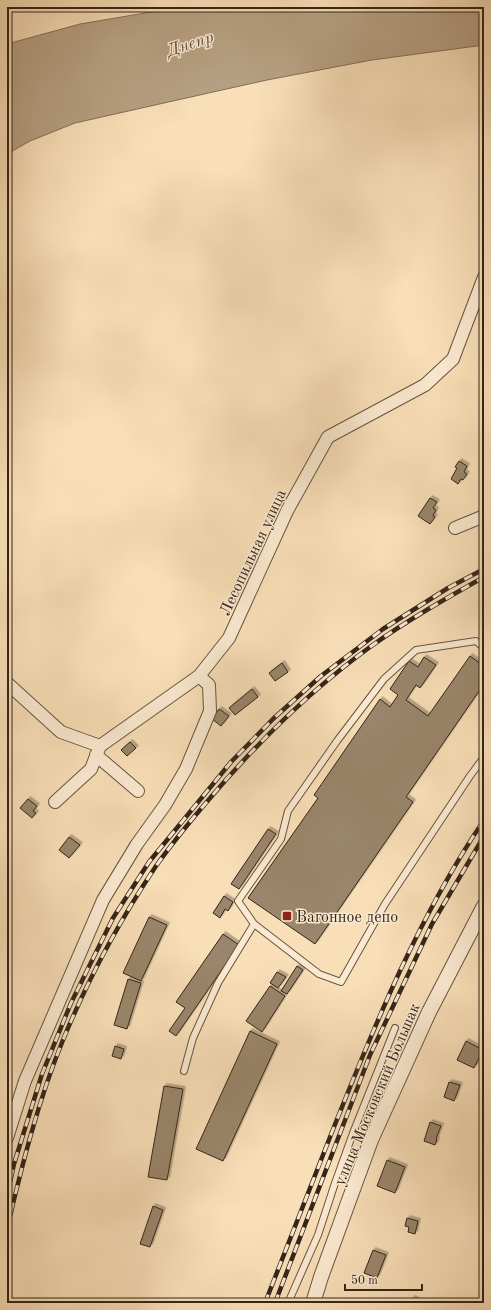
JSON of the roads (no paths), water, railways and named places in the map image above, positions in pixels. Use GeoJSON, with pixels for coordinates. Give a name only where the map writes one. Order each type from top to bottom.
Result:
{"type":"FeatureCollection","features":[{"type":"Feature","properties":{"kind":"street","name":"Лесопильная улица"},"geometry":{"type":"LineString","coordinates":[[98,751],[199,676],[229,638],[287,511],[328,437],[425,385],[453,360],[484,277]]}},
{"type":"Feature","properties":{"kind":"street"},"geometry":{"type":"LineString","coordinates":[[455,528],[484,516]]}},
{"type":"Feature","properties":{"kind":"street"},"geometry":{"type":"LineString","coordinates":[[7,1138],[25,1081],[103,900],[137,844],[165,805],[186,769],[210,711],[209,685],[199,676]]}},
{"type":"Feature","properties":{"kind":"street"},"geometry":{"type":"LineString","coordinates":[[7,683],[61,732],[98,751],[138,791]]}},
{"type":"Feature","properties":{"kind":"street"},"geometry":{"type":"LineString","coordinates":[[55,802],[91,769],[98,751]]}},
{"type":"Feature","properties":{"kind":"street","name":"улица Московский Большак"},"geometry":{"type":"LineString","coordinates":[[313,1303],[371,1140],[429,1012],[484,907]]}},
{"type":"Feature","properties":{"kind":"lane"},"geometry":{"type":"LineString","coordinates":[[484,648],[476,641],[416,650],[384,679],[337,741],[288,811],[281,839],[238,901],[254,924],[319,974],[341,982],[385,904],[484,757]]}},
{"type":"Feature","properties":{"kind":"lane"},"geometry":{"type":"LineString","coordinates":[[184,1071],[194,1038],[218,983],[254,924]]}},
{"type":"Feature","properties":{"kind":"lane"},"geometry":{"type":"LineString","coordinates":[[288,1303],[318,1235],[353,1132],[395,1028]]}},
{"type":"Feature","properties":{"kind":"water","name":"Днепр"},"geometry":{"type":"Polygon","coordinates":[[[169,7],[484,7],[484,45],[372,60],[267,80],[75,123],[30,141],[7,154],[7,44],[80,24],[157,11],[169,7]]]}},
{"type":"Feature","properties":{"kind":"railway"},"geometry":{"type":"LineString","coordinates":[[7,1196],[14,1164],[42,1074],[71,1003],[113,918],[149,862],[231,762],[274,718],[321,676],[383,629],[448,588],[484,569]]}},
{"type":"Feature","properties":{"kind":"railway"},"geometry":{"type":"LineString","coordinates":[[7,1229],[38,1110],[63,1040],[105,950],[162,857],[247,756],[306,699],[348,664],[384,637],[426,610],[484,577]]}},
{"type":"Feature","properties":{"kind":"railway"},"geometry":{"type":"LineString","coordinates":[[265,1303],[348,1092],[382,1011],[419,932],[439,894],[484,820]]}},
{"type":"Feature","properties":{"kind":"railway"},"geometry":{"type":"LineString","coordinates":[[275,1303],[370,1055],[432,924],[484,836]]}},
{"type":"Feature","properties":{"kind":"place","name":"Вагонное депо"},"geometry":{"type":"Point","coordinates":[287,916]}}]}
